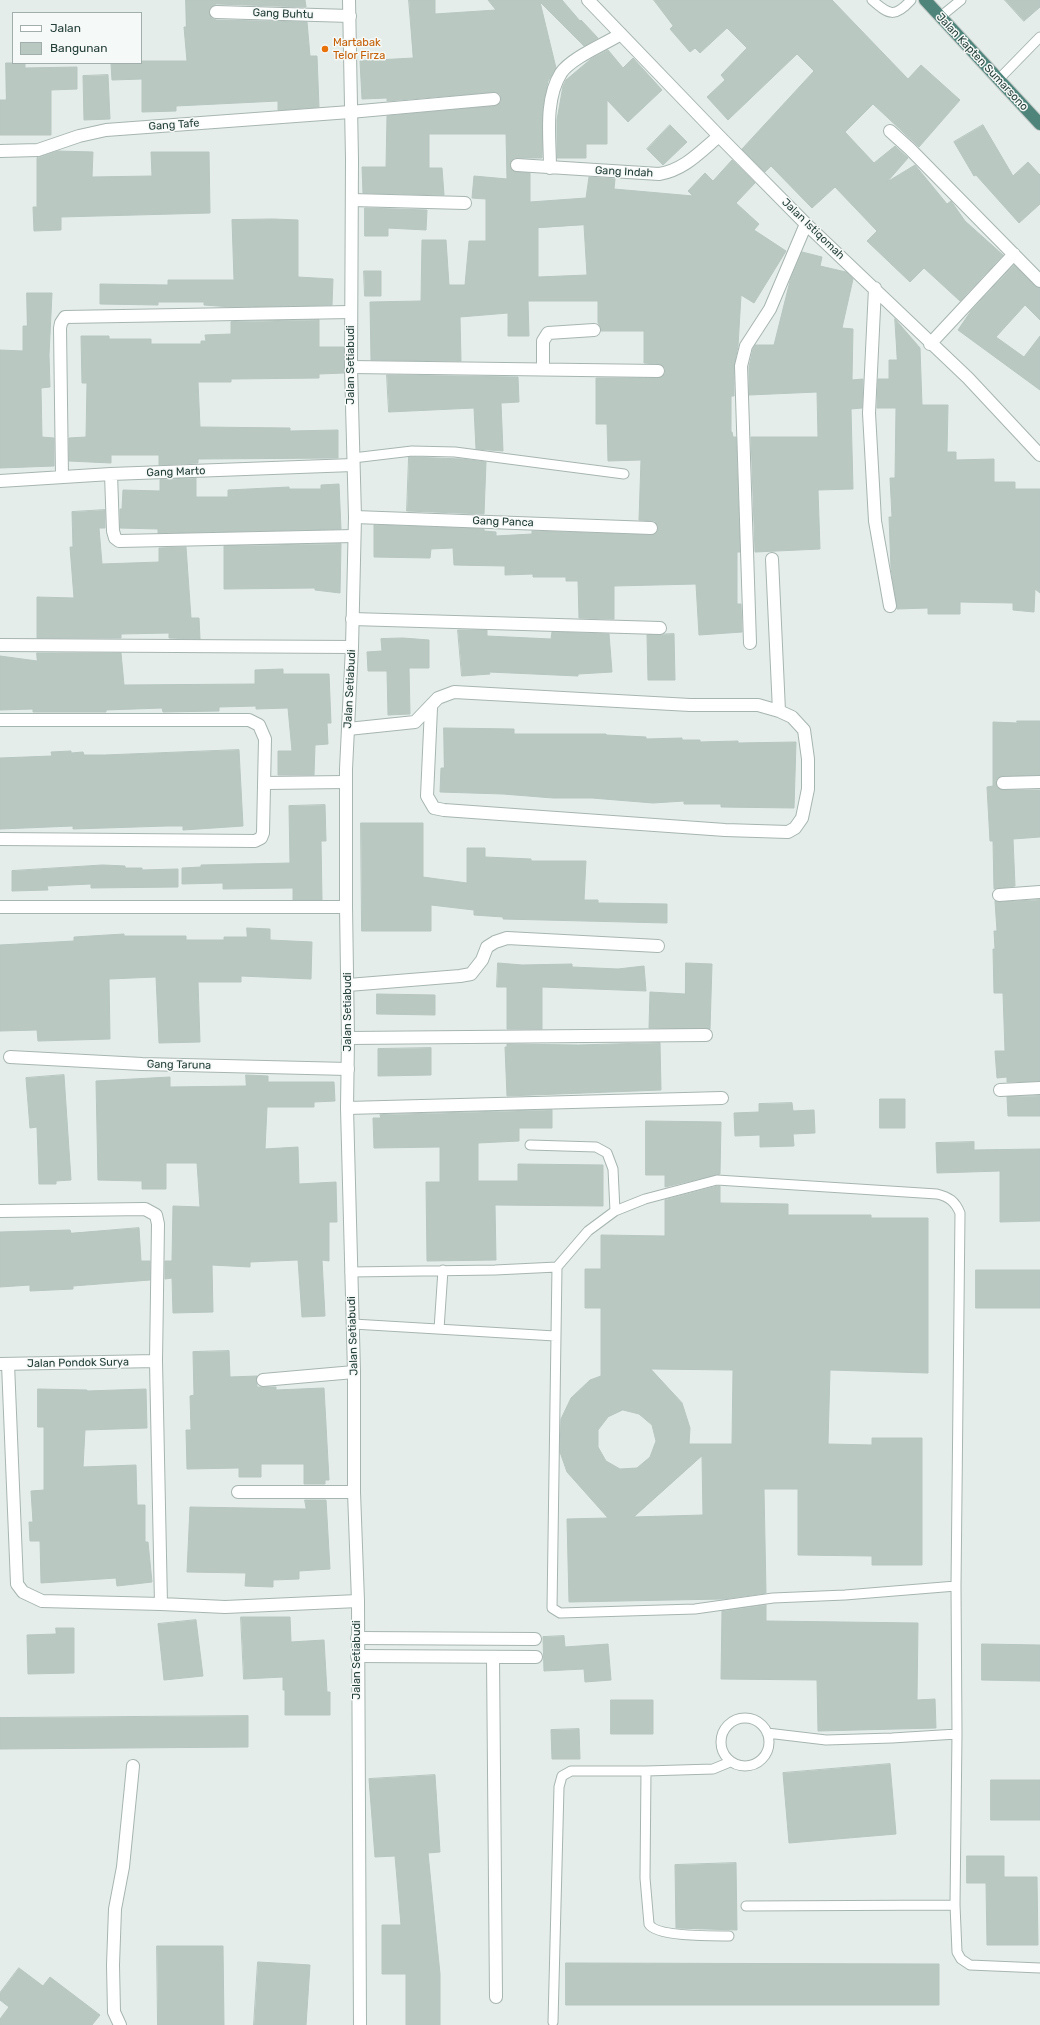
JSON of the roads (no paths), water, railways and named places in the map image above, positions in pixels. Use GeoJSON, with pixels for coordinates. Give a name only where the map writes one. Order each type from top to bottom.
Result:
{"type":"FeatureCollection","features":[{"type":"Feature","properties":{"kind":"highway","name":"Jalan Kapten Sumarsono"},"geometry":{"type":"LineString","coordinates":[[925,0],[1040,124]]}},
{"type":"Feature","properties":{"kind":"street","name":"Jalan Setiabudi"},"geometry":{"type":"LineString","coordinates":[[349,0],[352,200],[351,366],[355,517],[352,647],[346,782],[346,907],[348,984],[347,1108],[350,1272],[354,1372],[354,1492],[358,1601],[357,1656],[360,2025]]}},
{"type":"Feature","properties":{"kind":"street","name":"Jalan Istiqomah"},"geometry":{"type":"LineString","coordinates":[[588,0],[806,224],[875,288],[930,344],[968,378],[1040,455]]}},
{"type":"Feature","properties":{"kind":"street","name":"Gang Buhtu"},"geometry":{"type":"LineString","coordinates":[[216,12],[350,16]]}},
{"type":"Feature","properties":{"kind":"street"},"geometry":{"type":"LineString","coordinates":[[550,168],[550,114],[553,94],[562,73],[573,62],[621,34]]}},
{"type":"Feature","properties":{"kind":"street","name":"Gang Tafe"},"geometry":{"type":"LineString","coordinates":[[0,152],[38,150],[79,136],[106,130],[350,112],[494,99]]}},
{"type":"Feature","properties":{"kind":"street"},"geometry":{"type":"LineString","coordinates":[[890,131],[910,149],[1040,281]]}},
{"type":"Feature","properties":{"kind":"street","name":"Gang Indah"},"geometry":{"type":"LineString","coordinates":[[517,165],[659,174],[669,173],[692,160],[719,136]]}},
{"type":"Feature","properties":{"kind":"street"},"geometry":{"type":"LineString","coordinates":[[352,200],[465,203]]}},
{"type":"Feature","properties":{"kind":"street"},"geometry":{"type":"LineString","coordinates":[[750,643],[742,366],[746,346],[770,309],[806,224]]}},
{"type":"Feature","properties":{"kind":"street"},"geometry":{"type":"LineString","coordinates":[[930,344],[1014,254]]}},
{"type":"Feature","properties":{"kind":"street"},"geometry":{"type":"LineString","coordinates":[[875,288],[869,412],[875,521],[890,606]]}},
{"type":"Feature","properties":{"kind":"street"},"geometry":{"type":"LineString","coordinates":[[62,477],[60,323],[65,317],[351,312]]}},
{"type":"Feature","properties":{"kind":"street"},"geometry":{"type":"LineString","coordinates":[[543,369],[543,342],[548,333],[594,330]]}},
{"type":"Feature","properties":{"kind":"street"},"geometry":{"type":"LineString","coordinates":[[351,366],[658,371]]}},
{"type":"Feature","properties":{"kind":"street","name":"Gang Marto"},"geometry":{"type":"LineString","coordinates":[[0,481],[353,462]]}},
{"type":"Feature","properties":{"kind":"street"},"geometry":{"type":"LineString","coordinates":[[111,474],[113,531],[114,538],[120,541],[354,536]]}},
{"type":"Feature","properties":{"kind":"street","name":"Gang Panca"},"geometry":{"type":"LineString","coordinates":[[355,517],[651,528]]}},
{"type":"Feature","properties":{"kind":"street"},"geometry":{"type":"LineString","coordinates":[[772,559],[779,711]]}},
{"type":"Feature","properties":{"kind":"street"},"geometry":{"type":"LineString","coordinates":[[352,619],[660,628]]}},
{"type":"Feature","properties":{"kind":"street"},"geometry":{"type":"LineString","coordinates":[[0,646],[352,647]]}},
{"type":"Feature","properties":{"kind":"street"},"geometry":{"type":"LineString","coordinates":[[348,729],[385,727],[415,722],[431,708],[438,698],[454,692],[690,704],[758,705],[779,711],[792,717],[804,730],[808,759],[808,789],[802,818],[795,828],[788,832],[725,830],[444,810],[434,808],[427,796],[431,708]]}},
{"type":"Feature","properties":{"kind":"street"},"geometry":{"type":"LineString","coordinates":[[0,720],[250,720],[259,725],[265,739],[263,833],[259,839],[250,842],[0,839]]}},
{"type":"Feature","properties":{"kind":"street"},"geometry":{"type":"LineString","coordinates":[[265,783],[346,782]]}},
{"type":"Feature","properties":{"kind":"street"},"geometry":{"type":"LineString","coordinates":[[1003,783],[1040,782]]}},
{"type":"Feature","properties":{"kind":"street"},"geometry":{"type":"LineString","coordinates":[[999,895],[1040,892]]}},
{"type":"Feature","properties":{"kind":"street"},"geometry":{"type":"LineString","coordinates":[[0,907],[346,907]]}},
{"type":"Feature","properties":{"kind":"street"},"geometry":{"type":"LineString","coordinates":[[348,984],[471,974],[482,960],[487,948],[495,942],[507,938],[658,946]]}},
{"type":"Feature","properties":{"kind":"street"},"geometry":{"type":"LineString","coordinates":[[348,1038],[706,1035]]}},
{"type":"Feature","properties":{"kind":"street","name":"Gang Taruna"},"geometry":{"type":"LineString","coordinates":[[10,1057],[142,1064],[348,1069]]}},
{"type":"Feature","properties":{"kind":"street"},"geometry":{"type":"LineString","coordinates":[[1000,1090],[1040,1088]]}},
{"type":"Feature","properties":{"kind":"street"},"geometry":{"type":"LineString","coordinates":[[347,1108],[722,1098]]}},
{"type":"Feature","properties":{"kind":"street"},"geometry":{"type":"LineString","coordinates":[[0,1210],[145,1209],[156,1215],[158,1224],[156,1361],[161,1604]]}},
{"type":"Feature","properties":{"kind":"street","name":"Jalan Pondok Surya"},"geometry":{"type":"LineString","coordinates":[[4,1364],[156,1361]]}},
{"type":"Feature","properties":{"kind":"street"},"geometry":{"type":"LineString","coordinates":[[4,1364],[17,1584],[23,1592],[42,1601],[225,1607],[358,1601]]}},
{"type":"Feature","properties":{"kind":"street"},"geometry":{"type":"LineString","coordinates":[[263,1380],[354,1372]]}},
{"type":"Feature","properties":{"kind":"street"},"geometry":{"type":"LineString","coordinates":[[238,1492],[354,1492]]}},
{"type":"Feature","properties":{"kind":"street"},"geometry":{"type":"LineString","coordinates":[[357,1638],[535,1639]]}},
{"type":"Feature","properties":{"kind":"street"},"geometry":{"type":"LineString","coordinates":[[357,1656],[536,1657]]}},
{"type":"Feature","properties":{"kind":"street"},"geometry":{"type":"LineString","coordinates":[[493,1657],[496,1997]]}},
{"type":"Feature","properties":{"kind":"street"},"geometry":{"type":"LineString","coordinates":[[120,2025],[114,2012],[113,1965],[115,1909],[123,1866],[133,1766]]}},
{"type":"Feature","properties":{"kind":"lane"},"geometry":{"type":"LineString","coordinates":[[872,0],[886,12],[895,13],[902,10],[911,0]]}},
{"type":"Feature","properties":{"kind":"lane"},"geometry":{"type":"LineString","coordinates":[[940,17],[962,0]]}},
{"type":"Feature","properties":{"kind":"lane"},"geometry":{"type":"LineString","coordinates":[[998,80],[1040,37]]}},
{"type":"Feature","properties":{"kind":"lane"},"geometry":{"type":"LineString","coordinates":[[353,462],[412,451],[455,452],[624,474]]}},
{"type":"Feature","properties":{"kind":"lane"},"geometry":{"type":"LineString","coordinates":[[530,1145],[596,1147],[607,1153],[613,1169],[615,1211]]}},
{"type":"Feature","properties":{"kind":"lane"},"geometry":{"type":"LineString","coordinates":[[956,1586],[845,1595],[773,1598],[694,1609],[560,1613],[555,1611],[552,1608],[557,1267],[588,1231],[615,1211],[645,1199],[717,1180],[936,1194],[952,1199],[960,1213],[961,1223],[956,1586],[956,1944],[961,1958],[965,1963],[978,1967],[1040,1968]]}},
{"type":"Feature","properties":{"kind":"lane"},"geometry":{"type":"LineString","coordinates":[[350,1272],[557,1267]]}},
{"type":"Feature","properties":{"kind":"lane"},"geometry":{"type":"LineString","coordinates":[[439,1329],[443,1270]]}},
{"type":"Feature","properties":{"kind":"lane"},"geometry":{"type":"LineString","coordinates":[[353,1324],[555,1336]]}},
{"type":"Feature","properties":{"kind":"lane"},"geometry":{"type":"LineString","coordinates":[[553,2022],[559,1786],[562,1776],[571,1770],[646,1771],[713,1769],[730,1762],[744,1766],[755,1764],[764,1756],[769,1745],[767,1733],[762,1725],[753,1720],[744,1718],[734,1721],[726,1727],[722,1736],[722,1746],[730,1762]]}},
{"type":"Feature","properties":{"kind":"lane"},"geometry":{"type":"LineString","coordinates":[[767,1733],[826,1740],[957,1734]]}},
{"type":"Feature","properties":{"kind":"lane"},"geometry":{"type":"LineString","coordinates":[[646,1771],[645,1878],[649,1924],[655,1929],[674,1934],[729,1936]]}},
{"type":"Feature","properties":{"kind":"lane"},"geometry":{"type":"LineString","coordinates":[[746,1906],[955,1905]]}},
{"type":"Feature","properties":{"kind":"place","name":"Martabak Telor Firza"},"geometry":{"type":"Point","coordinates":[325,49]}}]}
